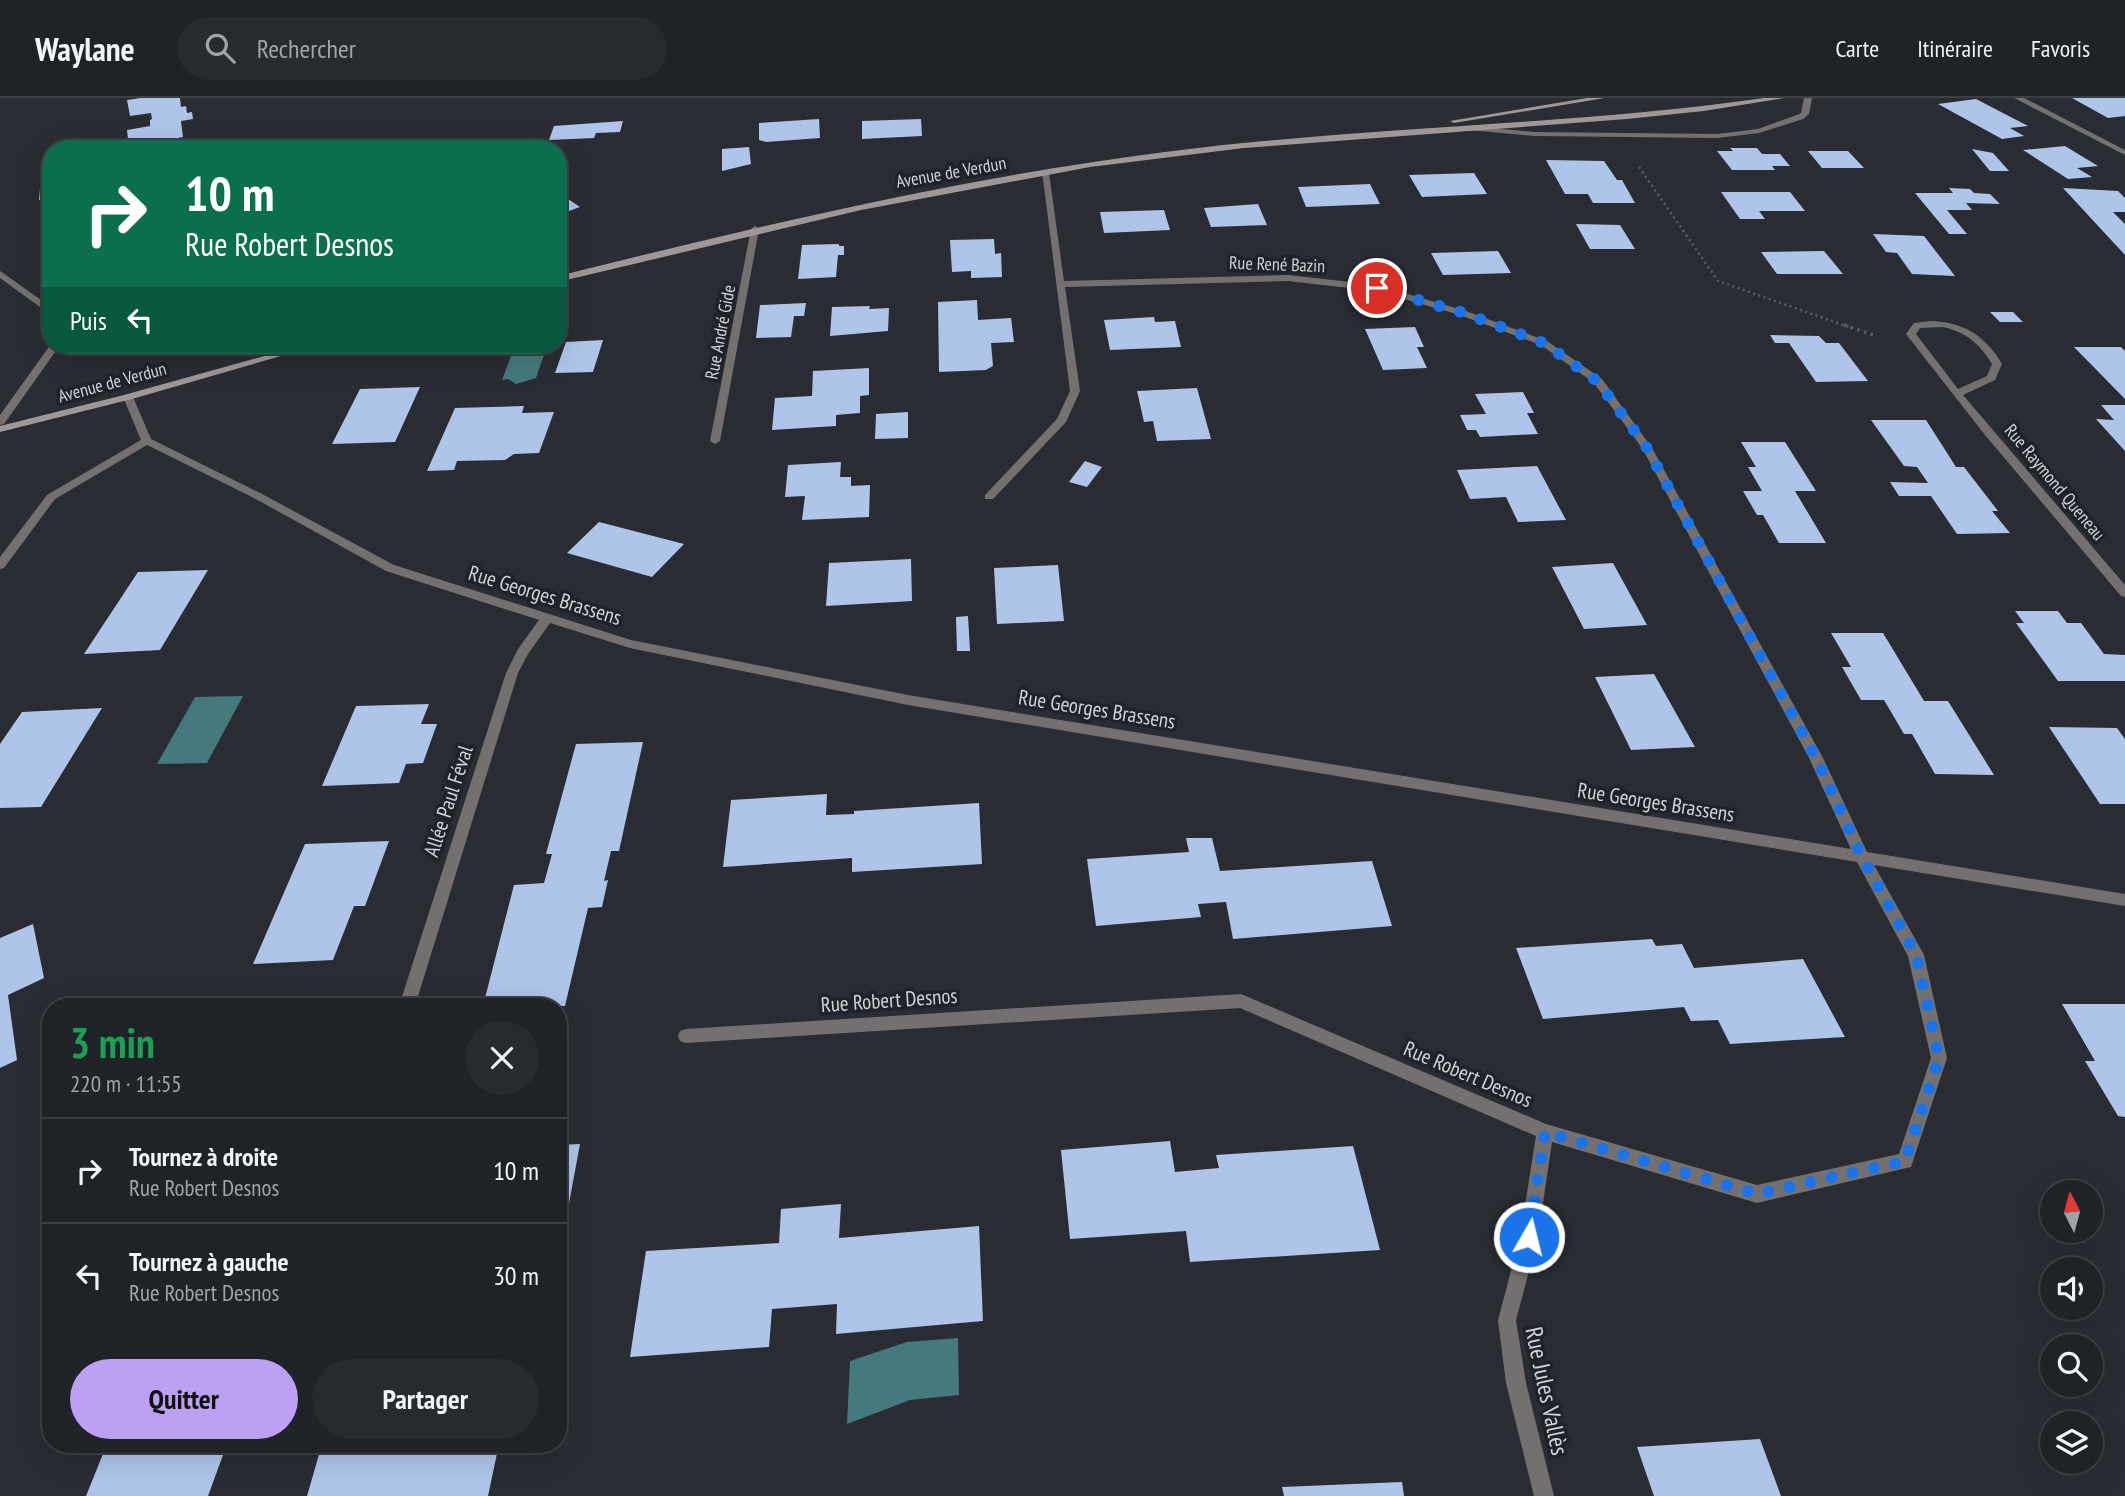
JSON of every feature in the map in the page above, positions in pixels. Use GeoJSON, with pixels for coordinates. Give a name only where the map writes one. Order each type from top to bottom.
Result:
{"type":"FeatureCollection","features":[{"type":"Feature","properties":{"kind":"main road","name":"Avenue de Verdun"},"geometry":{"type":"LineString","coordinates":[[1357,135],[1601,98]]}},
{"type":"Feature","properties":{"kind":"main road","name":"Avenue de Verdun"},"geometry":{"type":"LineString","coordinates":[[567,277],[755,229],[953,187],[1167,154],[1357,135],[1641,118],[1780,98]]}},
{"type":"Feature","properties":{"kind":"main road","name":"Avenue de Verdun"},"geometry":{"type":"LineString","coordinates":[[0,429],[282,354]]}},
{"type":"Feature","properties":{"kind":"street"},"geometry":{"type":"LineString","coordinates":[[1469,128],[1535,134],[1717,136],[1759,131],[1800,117],[1805,114],[1808,98]]}},
{"type":"Feature","properties":{"kind":"street"},"geometry":{"type":"LineString","coordinates":[[2018,98],[2125,153]]}},
{"type":"Feature","properties":{"kind":"street"},"geometry":{"type":"LineString","coordinates":[[2114,146],[2125,145]]}},
{"type":"Feature","properties":{"kind":"street"},"geometry":{"type":"LineString","coordinates":[[989,497],[1062,419],[1075,391],[1045,173]]}},
{"type":"Feature","properties":{"kind":"street","name":"Rue André Gide"},"geometry":{"type":"LineString","coordinates":[[715,441],[755,229]]}},
{"type":"Feature","properties":{"kind":"street"},"geometry":{"type":"LineString","coordinates":[[0,274],[42,305]]}},
{"type":"Feature","properties":{"kind":"street","name":"Rue René Bazin"},"geometry":{"type":"LineString","coordinates":[[1060,284],[1288,278],[1377,288],[1464,313],[1544,343],[1598,382],[1647,448],[1816,758],[1862,857]]}},
{"type":"Feature","properties":{"kind":"street"},"geometry":{"type":"LineString","coordinates":[[1923,352],[1911,334],[1917,325],[1938,322],[1956,326],[1974,335],[1989,348],[1997,364],[1991,378],[1958,393]]}},
{"type":"Feature","properties":{"kind":"street","name":"Rue Raymond Queneau"},"geometry":{"type":"LineString","coordinates":[[1923,352],[2125,593]]}},
{"type":"Feature","properties":{"kind":"street"},"geometry":{"type":"LineString","coordinates":[[0,422],[49,354]]}},
{"type":"Feature","properties":{"kind":"street"},"geometry":{"type":"LineString","coordinates":[[0,565],[51,497],[147,440],[128,397]]}},
{"type":"Feature","properties":{"kind":"street","name":"Rue Georges Brassens"},"geometry":{"type":"LineString","coordinates":[[147,440],[258,496],[390,568],[630,644],[908,700],[2125,900]]}},
{"type":"Feature","properties":{"kind":"street","name":"Allée Paul Féval"},"geometry":{"type":"LineString","coordinates":[[410,998],[512,673],[522,652],[547,618]]}},
{"type":"Feature","properties":{"kind":"street","name":"Rue Robert Desnos"},"geometry":{"type":"LineString","coordinates":[[686,1036],[1241,1001],[1545,1132],[1757,1194],[1905,1161],[1939,1058],[1916,955],[1862,857]]}},
{"type":"Feature","properties":{"kind":"street","name":"Rue Jules Vallès"},"geometry":{"type":"LineString","coordinates":[[1544,1496],[1516,1383],[1507,1320],[1529,1237],[1545,1132]]}},
{"type":"Feature","properties":{"kind":"path"},"geometry":{"type":"LineString","coordinates":[[1617,135],[1718,281],[1923,352]]}},
{"type":"Feature","properties":{"kind":"water"},"geometry":{"type":"Polygon","coordinates":[[[512,354],[544,354],[536,378],[516,384],[508,379],[502,380],[512,354]]]}},
{"type":"Feature","properties":{"kind":"water"},"geometry":{"type":"Polygon","coordinates":[[[243,696],[207,763],[157,764],[195,697],[243,696]]]}},
{"type":"Feature","properties":{"kind":"water"},"geometry":{"type":"Polygon","coordinates":[[[958,1338],[959,1395],[910,1400],[847,1424],[850,1361],[907,1342],[958,1338]]]}},
{"type":"Feature","properties":{"kind":"building"},"geometry":{"type":"Polygon","coordinates":[[[180,98],[181,107],[186,106],[187,113],[192,112],[193,119],[181,121],[183,137],[167,140],[128,140],[127,130],[150,126],[152,119],[151,113],[130,116],[127,100],[180,98]]]}},
{"type":"Feature","properties":{"kind":"building"},"geometry":{"type":"Polygon","coordinates":[[[2072,98],[2125,98],[2125,116],[2108,118],[2072,98]]]}},
{"type":"Feature","properties":{"kind":"building"},"geometry":{"type":"Polygon","coordinates":[[[1976,99],[2028,126],[2010,128],[2024,136],[2002,139],[1938,104],[1976,99]]]}},
{"type":"Feature","properties":{"kind":"building"},"geometry":{"type":"Polygon","coordinates":[[[819,119],[820,138],[766,142],[759,140],[759,123],[819,119]]]}},
{"type":"Feature","properties":{"kind":"building"},"geometry":{"type":"Polygon","coordinates":[[[921,119],[922,136],[862,139],[862,121],[921,119]]]}},
{"type":"Feature","properties":{"kind":"building"},"geometry":{"type":"Polygon","coordinates":[[[623,121],[620,132],[596,133],[594,138],[549,140],[554,126],[623,121]]]}},
{"type":"Feature","properties":{"kind":"building"},"geometry":{"type":"Polygon","coordinates":[[[2065,146],[2098,166],[2077,168],[2092,177],[2068,179],[2023,150],[2065,146]]]}},
{"type":"Feature","properties":{"kind":"building"},"geometry":{"type":"Polygon","coordinates":[[[749,147],[751,164],[722,171],[722,149],[749,147]]]}},
{"type":"Feature","properties":{"kind":"building"},"geometry":{"type":"Polygon","coordinates":[[[1730,148],[1757,148],[1762,154],[1780,154],[1790,166],[1772,166],[1775,170],[1732,170],[1717,151],[1733,151],[1730,148]]]}},
{"type":"Feature","properties":{"kind":"building"},"geometry":{"type":"Polygon","coordinates":[[[1972,149],[1993,153],[2009,171],[1990,171],[1972,149]]]}},
{"type":"Feature","properties":{"kind":"building"},"geometry":{"type":"Polygon","coordinates":[[[1808,151],[1848,151],[1864,168],[1822,168],[1808,151]]]}},
{"type":"Feature","properties":{"kind":"building"},"geometry":{"type":"Polygon","coordinates":[[[1546,160],[1604,161],[1617,180],[1622,180],[1635,203],[1593,203],[1588,194],[1565,194],[1546,160]]]}},
{"type":"Feature","properties":{"kind":"building"},"geometry":{"type":"Polygon","coordinates":[[[1474,173],[1487,194],[1422,197],[1409,175],[1474,173]]]}},
{"type":"Feature","properties":{"kind":"building"},"geometry":{"type":"Polygon","coordinates":[[[1370,184],[1380,204],[1306,207],[1298,187],[1370,184]]]}},
{"type":"Feature","properties":{"kind":"building"},"geometry":{"type":"Polygon","coordinates":[[[1949,188],[1990,194],[2000,204],[1966,203],[1972,210],[1947,210],[1967,234],[1949,234],[1915,193],[1953,193],[1949,188]]]}},
{"type":"Feature","properties":{"kind":"building"},"geometry":{"type":"Polygon","coordinates":[[[2063,188],[2118,191],[2125,198],[2125,212],[2113,212],[2125,224],[2125,255],[2063,188]]]}},
{"type":"Feature","properties":{"kind":"building"},"geometry":{"type":"Polygon","coordinates":[[[1721,192],[1790,192],[1805,211],[1759,211],[1765,219],[1740,219],[1721,192]]]}},
{"type":"Feature","properties":{"kind":"building"},"geometry":{"type":"Polygon","coordinates":[[[568,199],[580,207],[567,212],[568,199]]]}},
{"type":"Feature","properties":{"kind":"building"},"geometry":{"type":"Polygon","coordinates":[[[1258,204],[1267,225],[1211,227],[1204,208],[1258,204]]]}},
{"type":"Feature","properties":{"kind":"building"},"geometry":{"type":"Polygon","coordinates":[[[1164,210],[1170,230],[1104,233],[1100,212],[1164,210]]]}},
{"type":"Feature","properties":{"kind":"building"},"geometry":{"type":"Polygon","coordinates":[[[1576,224],[1620,225],[1635,249],[1590,249],[1576,224]]]}},
{"type":"Feature","properties":{"kind":"building"},"geometry":{"type":"Polygon","coordinates":[[[1873,234],[1924,236],[1955,276],[1912,274],[1897,253],[1886,252],[1873,234]]]}},
{"type":"Feature","properties":{"kind":"building"},"geometry":{"type":"Polygon","coordinates":[[[994,239],[995,254],[1001,253],[1002,277],[971,278],[971,271],[952,272],[950,240],[994,239]]]}},
{"type":"Feature","properties":{"kind":"building"},"geometry":{"type":"Polygon","coordinates":[[[802,245],[844,246],[844,255],[838,255],[836,277],[798,279],[802,245]]]}},
{"type":"Feature","properties":{"kind":"building"},"geometry":{"type":"Polygon","coordinates":[[[1498,251],[1511,273],[1443,275],[1431,253],[1498,251]]]}},
{"type":"Feature","properties":{"kind":"building"},"geometry":{"type":"Polygon","coordinates":[[[1824,251],[1843,274],[1777,274],[1761,252],[1824,251]]]}},
{"type":"Feature","properties":{"kind":"building"},"geometry":{"type":"Polygon","coordinates":[[[977,300],[978,320],[1011,318],[1014,342],[991,343],[993,366],[986,370],[939,372],[938,302],[977,300]]]}},
{"type":"Feature","properties":{"kind":"building"},"geometry":{"type":"Polygon","coordinates":[[[806,303],[804,316],[794,316],[791,337],[756,338],[760,305],[806,303]]]}},
{"type":"Feature","properties":{"kind":"building"},"geometry":{"type":"Polygon","coordinates":[[[870,306],[869,309],[889,308],[888,331],[830,336],[832,307],[870,306]]]}},
{"type":"Feature","properties":{"kind":"building"},"geometry":{"type":"Polygon","coordinates":[[[1990,312],[2013,312],[2023,322],[2000,322],[1990,312]]]}},
{"type":"Feature","properties":{"kind":"building"},"geometry":{"type":"Polygon","coordinates":[[[1154,317],[1155,322],[1175,321],[1181,347],[1110,350],[1104,320],[1154,317]]]}},
{"type":"Feature","properties":{"kind":"building"},"geometry":{"type":"Polygon","coordinates":[[[1415,327],[1424,347],[1417,347],[1427,368],[1383,370],[1365,329],[1415,327]]]}},
{"type":"Feature","properties":{"kind":"building"},"geometry":{"type":"Polygon","coordinates":[[[1770,335],[1819,336],[1826,343],[1839,343],[1868,381],[1816,382],[1789,343],[1775,343],[1770,335]]]}},
{"type":"Feature","properties":{"kind":"building"},"geometry":{"type":"Polygon","coordinates":[[[603,340],[593,372],[555,373],[562,354],[567,354],[567,342],[603,340]]]}},
{"type":"Feature","properties":{"kind":"building"},"geometry":{"type":"Polygon","coordinates":[[[2074,347],[2121,347],[2125,351],[2125,399],[2074,347]]]}},
{"type":"Feature","properties":{"kind":"building"},"geometry":{"type":"Polygon","coordinates":[[[869,368],[869,395],[860,396],[860,413],[836,415],[836,426],[772,430],[775,398],[812,396],[813,371],[869,368]]]}},
{"type":"Feature","properties":{"kind":"building"},"geometry":{"type":"Polygon","coordinates":[[[420,387],[395,442],[332,444],[360,389],[420,387]]]}},
{"type":"Feature","properties":{"kind":"building"},"geometry":{"type":"Polygon","coordinates":[[[1197,388],[1211,439],[1157,441],[1153,421],[1144,422],[1137,391],[1197,388]]]}},
{"type":"Feature","properties":{"kind":"building"},"geometry":{"type":"Polygon","coordinates":[[[1523,392],[1534,413],[1527,413],[1538,434],[1480,437],[1476,430],[1467,430],[1460,415],[1486,414],[1475,394],[1523,392]]]}},
{"type":"Feature","properties":{"kind":"building"},"geometry":{"type":"Polygon","coordinates":[[[2101,405],[2125,405],[2125,451],[2096,419],[2114,420],[2101,405]]]}},
{"type":"Feature","properties":{"kind":"building"},"geometry":{"type":"Polygon","coordinates":[[[524,406],[522,413],[554,412],[539,453],[514,454],[505,460],[457,461],[454,470],[427,471],[455,408],[524,406]]]}},
{"type":"Feature","properties":{"kind":"building"},"geometry":{"type":"Polygon","coordinates":[[[908,412],[908,438],[875,439],[876,414],[908,412]]]}},
{"type":"Feature","properties":{"kind":"building"},"geometry":{"type":"Polygon","coordinates":[[[1871,420],[1926,420],[1956,467],[1964,467],[1998,511],[1992,511],[2010,533],[1957,534],[1931,496],[1899,496],[1890,482],[1928,483],[1917,467],[1904,466],[1871,420]]]}},
{"type":"Feature","properties":{"kind":"building"},"geometry":{"type":"Polygon","coordinates":[[[1741,442],[1785,442],[1816,491],[1795,491],[1826,543],[1779,543],[1763,515],[1757,515],[1743,491],[1762,491],[1748,467],[1756,467],[1741,442]]]}},
{"type":"Feature","properties":{"kind":"building"},"geometry":{"type":"Polygon","coordinates":[[[1085,461],[1102,467],[1087,487],[1069,482],[1085,461]]]}},
{"type":"Feature","properties":{"kind":"building"},"geometry":{"type":"Polygon","coordinates":[[[841,462],[840,477],[851,477],[851,486],[870,485],[869,517],[802,520],[805,496],[785,497],[788,465],[841,462]]]}},
{"type":"Feature","properties":{"kind":"building"},"geometry":{"type":"Polygon","coordinates":[[[1537,466],[1566,520],[1518,522],[1506,497],[1470,499],[1457,470],[1537,466]]]}},
{"type":"Feature","properties":{"kind":"building"},"geometry":{"type":"Polygon","coordinates":[[[599,522],[684,544],[652,577],[567,553],[599,522]]]}},
{"type":"Feature","properties":{"kind":"building"},"geometry":{"type":"Polygon","coordinates":[[[911,559],[912,601],[826,606],[829,563],[911,559]]]}},
{"type":"Feature","properties":{"kind":"building"},"geometry":{"type":"Polygon","coordinates":[[[1613,563],[1647,625],[1584,629],[1552,567],[1613,563]]]}},
{"type":"Feature","properties":{"kind":"building"},"geometry":{"type":"Polygon","coordinates":[[[1058,565],[1064,621],[997,624],[994,568],[1058,565]]]}},
{"type":"Feature","properties":{"kind":"building"},"geometry":{"type":"Polygon","coordinates":[[[208,570],[160,650],[84,654],[138,572],[208,570]]]}},
{"type":"Feature","properties":{"kind":"building"},"geometry":{"type":"Polygon","coordinates":[[[2015,611],[2058,611],[2067,623],[2081,623],[2104,654],[2125,655],[2125,681],[2058,681],[2016,623],[2024,623],[2015,611]]]}},
{"type":"Feature","properties":{"kind":"building"},"geometry":{"type":"Polygon","coordinates":[[[968,616],[970,651],[957,651],[956,617],[968,616]]]}},
{"type":"Feature","properties":{"kind":"building"},"geometry":{"type":"Polygon","coordinates":[[[1831,633],[1883,633],[1924,701],[1948,701],[1994,775],[1935,774],[1912,734],[1904,734],[1884,700],[1861,700],[1842,667],[1851,667],[1831,633]]]}},
{"type":"Feature","properties":{"kind":"building"},"geometry":{"type":"Polygon","coordinates":[[[1654,674],[1695,747],[1631,750],[1595,677],[1654,674]]]}},
{"type":"Feature","properties":{"kind":"building"},"geometry":{"type":"Polygon","coordinates":[[[429,704],[421,724],[437,724],[423,763],[406,764],[399,783],[322,786],[356,706],[429,704]]]}},
{"type":"Feature","properties":{"kind":"building"},"geometry":{"type":"Polygon","coordinates":[[[102,708],[41,807],[0,808],[0,744],[22,712],[102,708]]]}},
{"type":"Feature","properties":{"kind":"building"},"geometry":{"type":"Polygon","coordinates":[[[2049,727],[2117,728],[2125,739],[2125,804],[2100,804],[2049,727]]]}},
{"type":"Feature","properties":{"kind":"building"},"geometry":{"type":"Polygon","coordinates":[[[643,742],[619,851],[611,851],[604,881],[608,880],[602,907],[588,908],[567,998],[485,998],[514,885],[544,883],[552,854],[546,854],[576,744],[643,742]]]}},
{"type":"Feature","properties":{"kind":"building"},"geometry":{"type":"Polygon","coordinates":[[[827,794],[826,815],[979,803],[982,864],[852,872],[852,858],[723,867],[731,800],[827,794]]]}},
{"type":"Feature","properties":{"kind":"building"},"geometry":{"type":"Polygon","coordinates":[[[1186,838],[1212,838],[1220,871],[1372,861],[1392,926],[1233,939],[1226,902],[1198,904],[1201,917],[1096,926],[1087,859],[1189,852],[1186,838]]]}},
{"type":"Feature","properties":{"kind":"building"},"geometry":{"type":"Polygon","coordinates":[[[389,841],[365,906],[354,906],[333,960],[253,964],[305,844],[389,841]]]}},
{"type":"Feature","properties":{"kind":"building"},"geometry":{"type":"Polygon","coordinates":[[[33,924],[44,978],[8,995],[17,1060],[0,1068],[0,938],[33,924]]]}},
{"type":"Feature","properties":{"kind":"building"},"geometry":{"type":"Polygon","coordinates":[[[1652,939],[1656,946],[1682,944],[1694,968],[1803,959],[1845,1037],[1730,1044],[1718,1020],[1691,1021],[1684,1007],[1543,1019],[1516,948],[1652,939]]]}},
{"type":"Feature","properties":{"kind":"building"},"geometry":{"type":"Polygon","coordinates":[[[2062,1004],[2125,1004],[2125,1117],[2118,1116],[2085,1061],[2095,1061],[2062,1004]]]}},
{"type":"Feature","properties":{"kind":"building"},"geometry":{"type":"Polygon","coordinates":[[[1170,1141],[1175,1172],[1219,1168],[1216,1155],[1353,1146],[1380,1250],[1190,1262],[1186,1231],[1070,1239],[1061,1150],[1170,1141]]]}},
{"type":"Feature","properties":{"kind":"building"},"geometry":{"type":"Polygon","coordinates":[[[580,1144],[567,1214],[567,1145],[580,1144]]]}},
{"type":"Feature","properties":{"kind":"building"},"geometry":{"type":"Polygon","coordinates":[[[841,1204],[839,1238],[979,1226],[983,1321],[836,1334],[837,1304],[772,1309],[769,1347],[630,1357],[646,1251],[779,1243],[781,1209],[841,1204]]]}},
{"type":"Feature","properties":{"kind":"building"},"geometry":{"type":"Polygon","coordinates":[[[1760,1439],[1781,1496],[1654,1496],[1637,1447],[1760,1439]]]}},
{"type":"Feature","properties":{"kind":"building"},"geometry":{"type":"Polygon","coordinates":[[[103,1453],[224,1453],[208,1496],[86,1496],[103,1453]]]}},
{"type":"Feature","properties":{"kind":"building"},"geometry":{"type":"Polygon","coordinates":[[[319,1453],[497,1453],[488,1496],[307,1496],[319,1453]]]}},
{"type":"Feature","properties":{"kind":"building"},"geometry":{"type":"Polygon","coordinates":[[[1402,1482],[1404,1496],[1284,1496],[1282,1487],[1402,1482]]]}},
{"type":"Feature","properties":{"kind":"route"},"geometry":{"type":"LineString","coordinates":[[1377,288],[1464,313],[1544,343],[1598,382],[1647,448],[1816,758],[1862,857],[1916,955],[1939,1058],[1905,1161],[1757,1194],[1545,1132],[1529,1237]]}}]}
